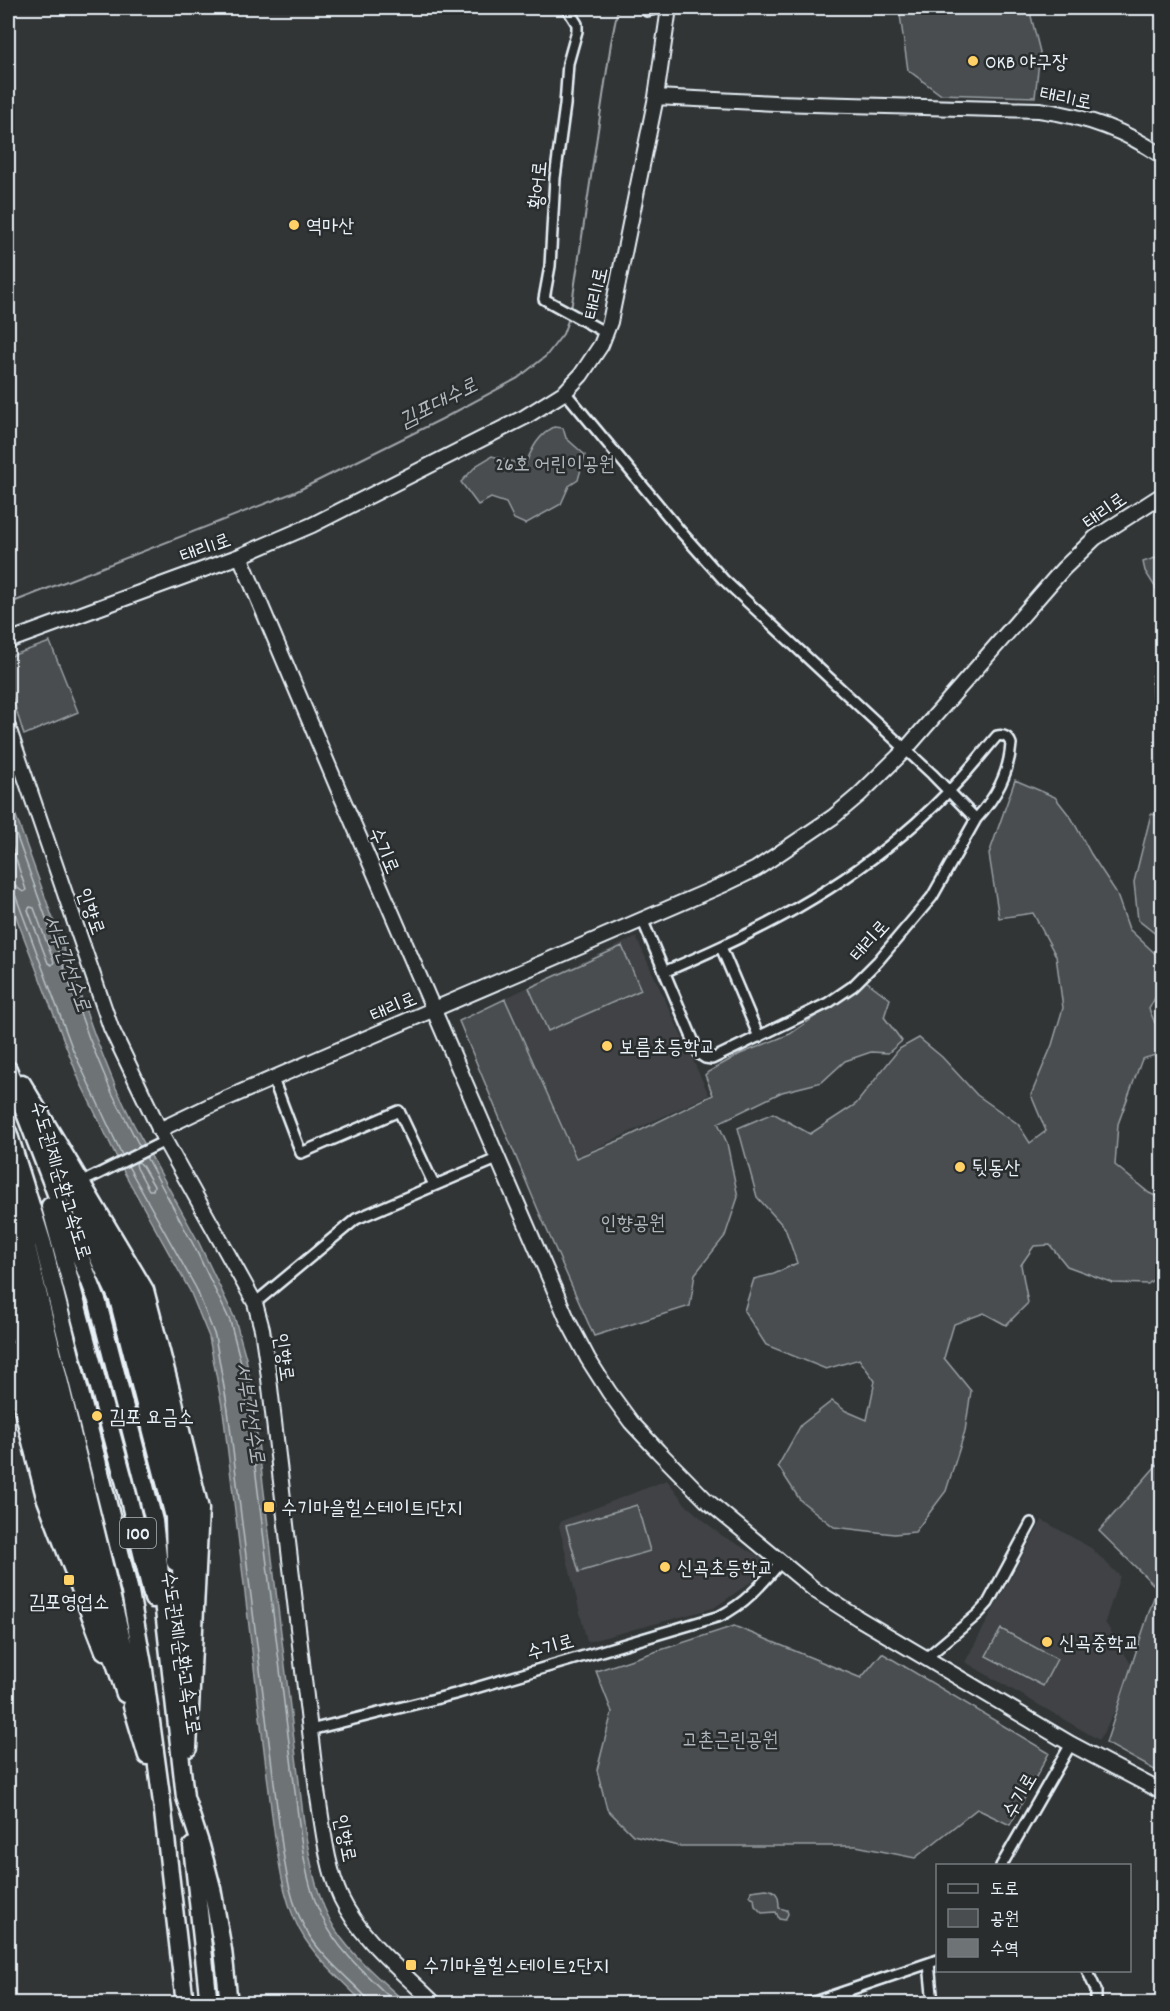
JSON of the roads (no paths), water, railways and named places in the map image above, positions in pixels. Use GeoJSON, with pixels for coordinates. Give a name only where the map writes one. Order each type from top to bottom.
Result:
{"type":"FeatureCollection","features":[{"type":"Feature","properties":{"kind":"highway"},"geometry":{"type":"LineString","coordinates":[[8,1063],[145,1290],[200,1509],[185,1797]]}},
{"type":"Feature","properties":{"kind":"highway"},"geometry":{"type":"LineString","coordinates":[[8,1063],[98,1303],[154,1521],[185,1797],[212,1888],[230,2004]]}},
{"type":"Feature","properties":{"kind":"highway","name":"수도권제1순환고속도로"},"geometry":{"type":"LineString","coordinates":[[8,1075],[58,1233],[143,1553],[153,1599],[197,1880],[209,2004]]}},
{"type":"Feature","properties":{"kind":"highway","name":"수도권제1순환고속도로"},"geometry":{"type":"LineString","coordinates":[[8,1132],[43,1244],[123,1560],[135,1618],[162,1803],[185,2004]]}},
{"type":"Feature","properties":{"kind":"highway"},"geometry":{"type":"LineString","coordinates":[[8,1168],[52,1359],[162,1803]]}},
{"type":"Feature","properties":{"kind":"highway"},"geometry":{"type":"LineString","coordinates":[[8,1181],[52,1382],[162,1803]]}},
{"type":"Feature","properties":{"kind":"highway"},"geometry":{"type":"LineString","coordinates":[[8,1201],[31,1328],[56,1427],[86,1541],[162,1803]]}},
{"type":"Feature","properties":{"kind":"highway"},"geometry":{"type":"LineString","coordinates":[[8,1224],[24,1328],[71,1511],[162,1803]]}},
{"type":"Feature","properties":{"kind":"highway"},"geometry":{"type":"LineString","coordinates":[[8,1253],[19,1336],[58,1495],[162,1803]]}},
{"type":"Feature","properties":{"kind":"highway"},"geometry":{"type":"LineString","coordinates":[[8,1297],[12,1337],[52,1496],[162,1803]]}},
{"type":"Feature","properties":{"kind":"highway"},"geometry":{"type":"LineString","coordinates":[[8,1350],[45,1497],[162,1803]]}},
{"type":"Feature","properties":{"kind":"highway"},"geometry":{"type":"LineString","coordinates":[[8,1379],[39,1500],[162,1803]]}},
{"type":"Feature","properties":{"kind":"street","name":"황어로"},"geometry":{"type":"LineString","coordinates":[[567,8],[577,24],[577,31],[568,63],[555,178],[550,266],[544,298],[601,330]]}},
{"type":"Feature","properties":{"kind":"street"},"geometry":{"type":"LineString","coordinates":[[647,11],[661,8]]}},
{"type":"Feature","properties":{"kind":"street"},"geometry":{"type":"LineString","coordinates":[[656,97],[669,8]]}},
{"type":"Feature","properties":{"kind":"street","name":"태리1로"},"geometry":{"type":"LineString","coordinates":[[8,641],[240,556],[312,525],[525,417],[565,392],[593,358],[601,330],[614,308],[656,97],[775,103],[1039,110],[1079,116],[1100,123],[1131,137],[1162,156]]}},
{"type":"Feature","properties":{"kind":"street"},"geometry":{"type":"LineString","coordinates":[[565,392],[723,579],[976,819]]}},
{"type":"Feature","properties":{"kind":"street","name":"태리로"},"geometry":{"type":"LineString","coordinates":[[159,1139],[273,1078],[756,869],[833,817],[860,795],[905,750],[1083,549],[1109,528],[1162,495]]}},
{"type":"Feature","properties":{"kind":"street","name":"수기로"},"geometry":{"type":"LineString","coordinates":[[240,556],[568,1321],[588,1359],[631,1422],[706,1500],[780,1563],[834,1604],[1071,1744],[1162,1792]]}},
{"type":"Feature","properties":{"kind":"street","name":"인향로"},"geometry":{"type":"LineString","coordinates":[[8,727],[111,1028],[159,1139],[255,1303],[262,1329],[268,1370],[317,1791],[331,1870],[341,1898],[364,1933],[435,2004]]}},
{"type":"Feature","properties":{"kind":"street","name":"태리로"},"geometry":{"type":"LineString","coordinates":[[642,919],[702,1057],[712,1059],[759,1037],[828,1003],[862,977],[932,897],[976,819],[994,797],[1007,772],[1011,750],[1009,740],[1004,736],[997,736],[916,823],[856,871],[795,910],[722,948],[666,971]]}},
{"type":"Feature","properties":{"kind":"street"},"geometry":{"type":"LineString","coordinates":[[722,948],[759,1037]]}},
{"type":"Feature","properties":{"kind":"street"},"geometry":{"type":"LineString","coordinates":[[273,1078],[301,1153],[399,1112],[434,1185]]}},
{"type":"Feature","properties":{"kind":"street"},"geometry":{"type":"LineString","coordinates":[[90,1178],[159,1139]]}},
{"type":"Feature","properties":{"kind":"street"},"geometry":{"type":"LineString","coordinates":[[255,1303],[356,1219],[499,1158]]}},
{"type":"Feature","properties":{"kind":"street"},"geometry":{"type":"LineString","coordinates":[[926,1658],[988,1603],[1031,1523]]}},
{"type":"Feature","properties":{"kind":"street","name":"수기로"},"geometry":{"type":"LineString","coordinates":[[310,1730],[455,1694],[720,1616],[747,1599],[780,1563]]}},
{"type":"Feature","properties":{"kind":"street","name":"수기로"},"geometry":{"type":"LineString","coordinates":[[1001,1864],[1071,1744]]}},
{"type":"Feature","properties":{"kind":"street"},"geometry":{"type":"LineString","coordinates":[[808,2004],[933,1961],[933,2004]]}},
{"type":"Feature","properties":{"kind":"street"},"geometry":{"type":"LineString","coordinates":[[1087,1972],[1096,1990],[1096,2004]]}},
{"type":"Feature","properties":{"kind":"street"},"geometry":{"type":"LineString","coordinates":[[846,1991],[847,2004]]}},
{"type":"Feature","properties":{"kind":"water","name":"서부간선수로"},"geometry":{"type":"Polygon","coordinates":[[[8,794],[116,1088],[199,1243],[235,1319],[246,1358],[252,1393],[305,1831],[316,1882],[329,1918],[342,1940],[406,2003],[364,2003],[311,1948],[298,1926],[287,1898],[273,1824],[223,1411],[209,1337],[190,1291],[125,1174],[80,1082],[18,922],[8,890],[8,794]]]}},
{"type":"Feature","properties":{"kind":"waterway","name":"김포대수로"},"geometry":{"type":"LineString","coordinates":[[571,310],[618,8]]}},
{"type":"Feature","properties":{"kind":"waterway","name":"김포대수로"},"geometry":{"type":"LineString","coordinates":[[8,604],[295,492],[442,419],[518,378],[546,356],[563,334],[570,315]]}},
{"type":"Feature","properties":{"kind":"place","name":"OKB 야구장"},"geometry":{"type":"Point","coordinates":[973,61]}},
{"type":"Feature","properties":{"kind":"place","name":"역마산"},"geometry":{"type":"Point","coordinates":[294,225]}},
{"type":"Feature","properties":{"kind":"place","name":"보름초등학교"},"geometry":{"type":"Point","coordinates":[607,1046]}},
{"type":"Feature","properties":{"kind":"place","name":"뒷동산"},"geometry":{"type":"Point","coordinates":[960,1167]}},
{"type":"Feature","properties":{"kind":"place","name":"김포 요금소"},"geometry":{"type":"Point","coordinates":[97,1416]}},
{"type":"Feature","properties":{"kind":"place","name":"수기마을힐스테이트1단지"},"geometry":{"type":"Point","coordinates":[269,1507]}},
{"type":"Feature","properties":{"kind":"place","name":"신곡초등학교"},"geometry":{"type":"Point","coordinates":[665,1567]}},
{"type":"Feature","properties":{"kind":"place","name":"김포영업소"},"geometry":{"type":"Point","coordinates":[69,1580]}},
{"type":"Feature","properties":{"kind":"place","name":"신곡중학교"},"geometry":{"type":"Point","coordinates":[1047,1642]}},
{"type":"Feature","properties":{"kind":"place","name":"수기마을힐스테이트2단지"},"geometry":{"type":"Point","coordinates":[411,1965]}},
{"type":"Feature","properties":{"kind":"park label","name":"26호 어린이공원"},"geometry":{"type":"Point","coordinates":[555,463]}},
{"type":"Feature","properties":{"kind":"park label","name":"인향공원"},"geometry":{"type":"Point","coordinates":[633,1222]}},
{"type":"Feature","properties":{"kind":"park label","name":"고촌근린공원"},"geometry":{"type":"Point","coordinates":[730,1739]}}]}
